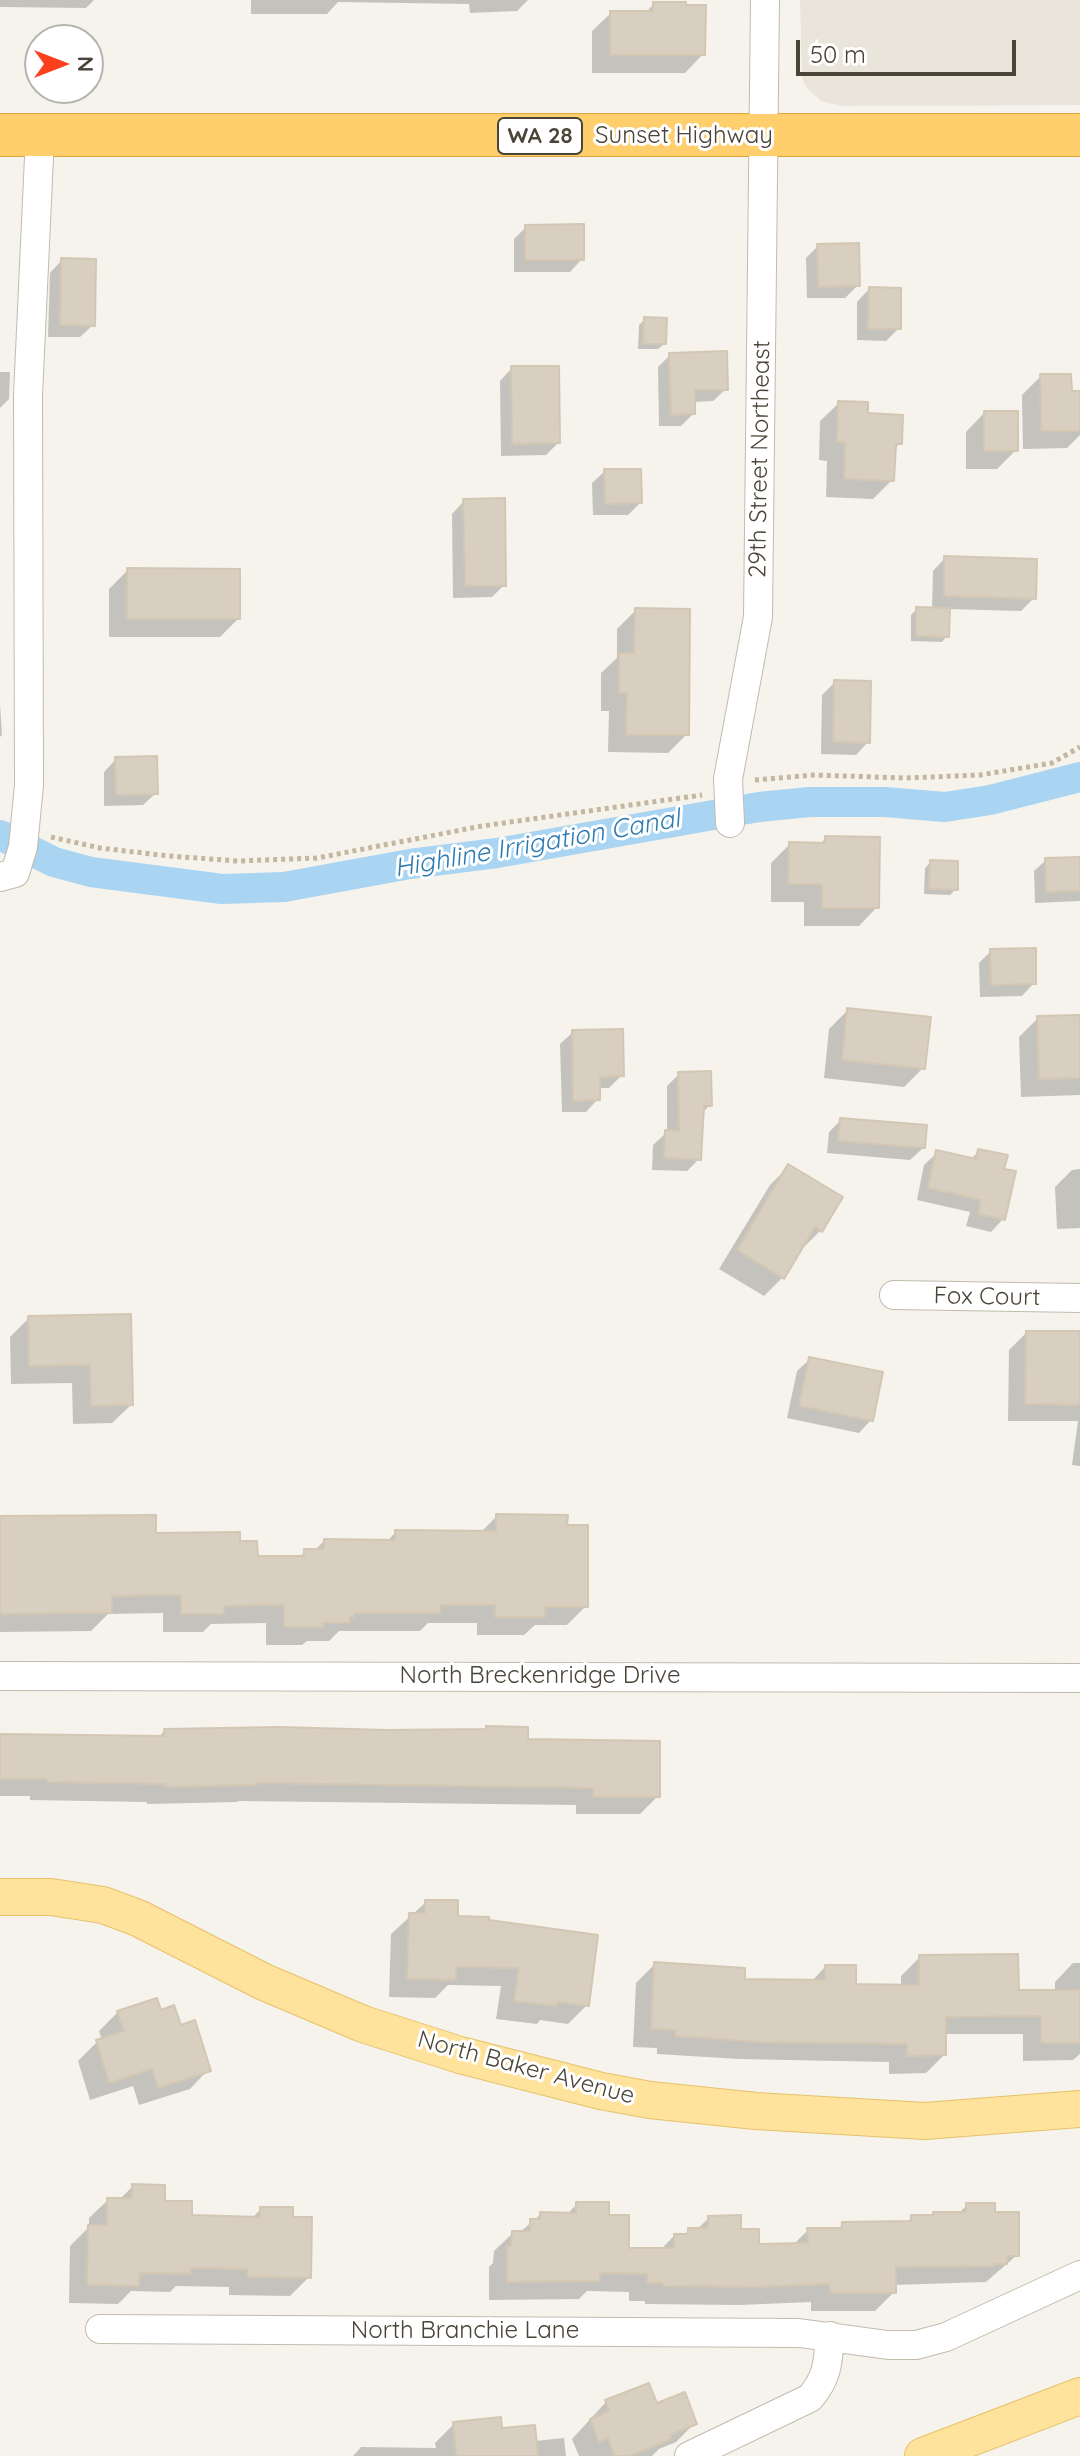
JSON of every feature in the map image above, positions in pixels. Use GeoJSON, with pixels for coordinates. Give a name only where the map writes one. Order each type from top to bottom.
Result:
{"type":"FeatureCollection","features":[{"type":"Feature","properties":{"kind":"highway","name":"Sunset Highway"},"geometry":{"type":"LineString","coordinates":[[20,136],[1080,135]]}},
{"type":"Feature","properties":{"kind":"main road","name":"North Baker Avenue"},"geometry":{"type":"LineString","coordinates":[[0,1897],[51,1897],[103,1905],[138,1918],[264,1982],[363,2024],[460,2055],[601,2091],[650,2100],[756,2111],[925,2121],[1080,2109]]}},
{"type":"Feature","properties":{"kind":"main road"},"geometry":{"type":"LineString","coordinates":[[923,2456],[1080,2396]]}},
{"type":"Feature","properties":{"kind":"street","name":"29th Street Northeast"},"geometry":{"type":"LineString","coordinates":[[730,823],[728,779],[758,617],[765,0]]}},
{"type":"Feature","properties":{"kind":"street"},"geometry":{"type":"LineString","coordinates":[[0,877],[15,873],[23,847],[29,785],[28,395],[20,136]]}},
{"type":"Feature","properties":{"kind":"street","name":"Fox Court"},"geometry":{"type":"LineString","coordinates":[[894,1295],[1080,1298]]}},
{"type":"Feature","properties":{"kind":"street","name":"North Breckenridge Drive"},"geometry":{"type":"LineString","coordinates":[[0,1676],[1080,1678]]}},
{"type":"Feature","properties":{"kind":"street","name":"North Branchie Lane"},"geometry":{"type":"LineString","coordinates":[[100,2329],[799,2333],[888,2345],[916,2345],[946,2337],[1080,2275]]}},
{"type":"Feature","properties":{"kind":"street"},"geometry":{"type":"LineString","coordinates":[[689,2456],[810,2398],[822,2384],[828,2366],[830,2336]]}},
{"type":"Feature","properties":{"kind":"path"},"geometry":{"type":"LineString","coordinates":[[25,827],[59,840],[169,856],[238,861],[317,858],[482,826],[705,795],[728,779],[814,775],[905,778],[980,775],[1052,763],[1080,747]]}},
{"type":"Feature","properties":{"kind":"shaded area"},"geometry":{"type":"Polygon","coordinates":[[[800,0],[1080,0],[1080,105],[841,106],[821,101],[806,87],[802,78],[800,0]]]}},
{"type":"Feature","properties":{"kind":"building"},"geometry":{"type":"Polygon","coordinates":[[[653,2],[706,5],[705,55],[610,55],[610,11],[653,11],[653,2]]]}},
{"type":"Feature","properties":{"kind":"building"},"geometry":{"type":"Polygon","coordinates":[[[584,224],[584,260],[525,260],[525,225],[584,224]]]}},
{"type":"Feature","properties":{"kind":"building"},"geometry":{"type":"Polygon","coordinates":[[[859,243],[860,286],[818,287],[817,244],[859,243]]]}},
{"type":"Feature","properties":{"kind":"building"},"geometry":{"type":"Polygon","coordinates":[[[61,258],[96,259],[95,326],[60,325],[61,258]]]}},
{"type":"Feature","properties":{"kind":"building"},"geometry":{"type":"Polygon","coordinates":[[[869,287],[901,288],[901,329],[868,329],[869,287]]]}},
{"type":"Feature","properties":{"kind":"building"},"geometry":{"type":"Polygon","coordinates":[[[644,317],[667,318],[666,344],[643,344],[644,317]]]}},
{"type":"Feature","properties":{"kind":"building"},"geometry":{"type":"Polygon","coordinates":[[[727,351],[728,390],[695,390],[695,414],[671,415],[669,353],[727,351]]]}},
{"type":"Feature","properties":{"kind":"building"},"geometry":{"type":"Polygon","coordinates":[[[511,366],[559,366],[560,443],[512,444],[511,366]]]}},
{"type":"Feature","properties":{"kind":"building"},"geometry":{"type":"Polygon","coordinates":[[[1040,374],[1071,374],[1072,391],[1080,391],[1080,431],[1041,431],[1040,374]]]}},
{"type":"Feature","properties":{"kind":"building"},"geometry":{"type":"Polygon","coordinates":[[[838,401],[868,402],[868,413],[903,415],[902,444],[896,444],[894,481],[844,479],[845,443],[837,442],[838,401]]]}},
{"type":"Feature","properties":{"kind":"building"},"geometry":{"type":"Polygon","coordinates":[[[984,411],[1018,411],[1018,451],[984,451],[984,411]]]}},
{"type":"Feature","properties":{"kind":"building"},"geometry":{"type":"Polygon","coordinates":[[[604,469],[641,469],[642,503],[605,504],[604,469]]]}},
{"type":"Feature","properties":{"kind":"building"},"geometry":{"type":"Polygon","coordinates":[[[505,498],[506,586],[465,586],[463,499],[505,498]]]}},
{"type":"Feature","properties":{"kind":"building"},"geometry":{"type":"Polygon","coordinates":[[[944,556],[1037,559],[1036,599],[944,596],[944,556]]]}},
{"type":"Feature","properties":{"kind":"building"},"geometry":{"type":"Polygon","coordinates":[[[127,568],[240,569],[240,619],[127,619],[127,568]]]}},
{"type":"Feature","properties":{"kind":"building"},"geometry":{"type":"Polygon","coordinates":[[[916,607],[950,608],[949,637],[916,636],[916,607]]]}},
{"type":"Feature","properties":{"kind":"building"},"geometry":{"type":"Polygon","coordinates":[[[635,608],[690,609],[689,735],[626,735],[627,693],[619,693],[619,653],[634,653],[635,608]]]}},
{"type":"Feature","properties":{"kind":"building"},"geometry":{"type":"Polygon","coordinates":[[[834,680],[871,681],[870,743],[833,742],[834,680]]]}},
{"type":"Feature","properties":{"kind":"building"},"geometry":{"type":"Polygon","coordinates":[[[157,756],[158,794],[116,795],[115,757],[157,756]]]}},
{"type":"Feature","properties":{"kind":"building"},"geometry":{"type":"Polygon","coordinates":[[[825,836],[880,837],[879,908],[822,908],[822,884],[788,884],[789,842],[825,843],[825,836]]]}},
{"type":"Feature","properties":{"kind":"building"},"geometry":{"type":"Polygon","coordinates":[[[1080,857],[1080,891],[1046,892],[1045,858],[1080,857]]]}},
{"type":"Feature","properties":{"kind":"building"},"geometry":{"type":"Polygon","coordinates":[[[930,860],[958,861],[958,890],[929,889],[930,860]]]}},
{"type":"Feature","properties":{"kind":"building"},"geometry":{"type":"Polygon","coordinates":[[[1036,948],[1036,984],[991,985],[990,949],[1036,948]]]}},
{"type":"Feature","properties":{"kind":"building"},"geometry":{"type":"Polygon","coordinates":[[[847,1008],[931,1017],[925,1069],[842,1060],[847,1008]]]}},
{"type":"Feature","properties":{"kind":"building"},"geometry":{"type":"Polygon","coordinates":[[[1080,1015],[1080,1078],[1039,1079],[1037,1016],[1080,1015]]]}},
{"type":"Feature","properties":{"kind":"building"},"geometry":{"type":"Polygon","coordinates":[[[623,1029],[624,1076],[600,1077],[600,1100],[573,1101],[572,1030],[623,1029]]]}},
{"type":"Feature","properties":{"kind":"building"},"geometry":{"type":"Polygon","coordinates":[[[711,1071],[712,1106],[704,1106],[701,1160],[664,1158],[665,1130],[679,1131],[678,1072],[711,1071]]]}},
{"type":"Feature","properties":{"kind":"building"},"geometry":{"type":"Polygon","coordinates":[[[840,1118],[927,1125],[925,1148],[838,1141],[840,1118]]]}},
{"type":"Feature","properties":{"kind":"building"},"geometry":{"type":"Polygon","coordinates":[[[978,1149],[1008,1155],[1004,1169],[1016,1171],[1005,1220],[978,1214],[981,1200],[928,1188],[936,1150],[976,1159],[978,1149]]]}},
{"type":"Feature","properties":{"kind":"building"},"geometry":{"type":"Polygon","coordinates":[[[788,1164],[843,1197],[822,1232],[815,1227],[784,1279],[737,1250],[788,1164]]]}},
{"type":"Feature","properties":{"kind":"building"},"geometry":{"type":"Polygon","coordinates":[[[131,1314],[133,1405],[91,1406],[90,1365],[29,1366],[28,1316],[131,1314]]]}},
{"type":"Feature","properties":{"kind":"building"},"geometry":{"type":"Polygon","coordinates":[[[1026,1331],[1080,1331],[1080,1405],[1025,1404],[1026,1331]]]}},
{"type":"Feature","properties":{"kind":"building"},"geometry":{"type":"Polygon","coordinates":[[[809,1357],[883,1372],[873,1421],[799,1406],[809,1357]]]}},
{"type":"Feature","properties":{"kind":"building"},"geometry":{"type":"Polygon","coordinates":[[[496,1514],[568,1515],[567,1525],[588,1525],[588,1607],[545,1607],[545,1617],[495,1617],[495,1605],[441,1605],[440,1613],[354,1613],[350,1623],[284,1627],[284,1605],[224,1606],[224,1614],[181,1614],[181,1595],[112,1596],[112,1613],[0,1614],[0,1516],[156,1515],[156,1533],[240,1532],[240,1541],[257,1541],[258,1556],[304,1556],[304,1549],[324,1549],[324,1539],[395,1540],[395,1530],[496,1531],[496,1514]]]}},
{"type":"Feature","properties":{"kind":"building"},"geometry":{"type":"Polygon","coordinates":[[[486,1726],[528,1727],[528,1739],[660,1741],[660,1797],[593,1797],[593,1788],[257,1783],[165,1787],[165,1784],[0,1779],[0,1734],[164,1736],[164,1729],[280,1727],[386,1730],[486,1729],[486,1726]]]}},
{"type":"Feature","properties":{"kind":"building"},"geometry":{"type":"Polygon","coordinates":[[[425,1900],[458,1900],[458,1916],[489,1917],[489,1920],[598,1935],[589,2006],[514,2001],[519,1968],[456,1967],[456,1980],[407,1979],[409,1913],[425,1913],[425,1900]]]}},
{"type":"Feature","properties":{"kind":"building"},"geometry":{"type":"Polygon","coordinates":[[[1018,1954],[1019,1990],[1080,1990],[1080,2043],[1041,2043],[1041,2016],[946,2017],[946,2055],[907,2056],[907,2044],[759,2042],[675,2036],[675,2030],[651,2029],[654,1962],[745,1968],[745,1979],[825,1980],[825,1965],[856,1965],[856,1984],[919,1985],[919,1955],[1018,1954]]]}},
{"type":"Feature","properties":{"kind":"building"},"geometry":{"type":"Polygon","coordinates":[[[157,1998],[161,2010],[174,2005],[181,2025],[195,2020],[211,2071],[158,2088],[152,2069],[109,2083],[96,2040],[124,2031],[117,2011],[157,1998]]]}},
{"type":"Feature","properties":{"kind":"building"},"geometry":{"type":"Polygon","coordinates":[[[132,2184],[165,2185],[165,2201],[192,2201],[192,2215],[260,2217],[260,2207],[293,2207],[293,2217],[312,2217],[311,2278],[247,2277],[247,2269],[191,2268],[191,2274],[140,2273],[139,2286],[87,2285],[88,2225],[107,2225],[107,2198],[132,2198],[132,2184]]]}},
{"type":"Feature","properties":{"kind":"building"},"geometry":{"type":"Polygon","coordinates":[[[576,2202],[609,2202],[609,2215],[629,2215],[629,2248],[674,2248],[674,2234],[688,2234],[688,2228],[708,2228],[708,2216],[741,2215],[741,2229],[759,2229],[759,2244],[808,2243],[807,2228],[842,2228],[842,2222],[911,2221],[911,2215],[966,2212],[966,2203],[995,2203],[995,2212],[1019,2212],[1019,2256],[1007,2256],[1007,2264],[994,2266],[896,2267],[896,2293],[830,2293],[829,2284],[663,2286],[663,2283],[647,2283],[647,2274],[600,2273],[600,2281],[507,2282],[507,2246],[511,2246],[512,2231],[530,2231],[530,2219],[540,2219],[540,2212],[576,2213],[576,2202]]]}},
{"type":"Feature","properties":{"kind":"building"},"geometry":{"type":"Polygon","coordinates":[[[649,2383],[657,2403],[685,2392],[697,2424],[670,2435],[672,2439],[629,2456],[614,2456],[608,2438],[599,2442],[590,2419],[609,2411],[605,2400],[649,2383]]]}},
{"type":"Feature","properties":{"kind":"building"},"geometry":{"type":"Polygon","coordinates":[[[501,2417],[502,2428],[535,2425],[538,2456],[456,2456],[453,2422],[501,2417]]]}},
{"type":"Feature","properties":{"kind":"waterway","name":"Highline Irrigation Canal"},"geometry":{"type":"LineString","coordinates":[[0,835],[54,862],[91,872],[222,889],[284,887],[759,807],[810,802],[885,802],[945,807],[990,800],[1080,777]]}}]}
